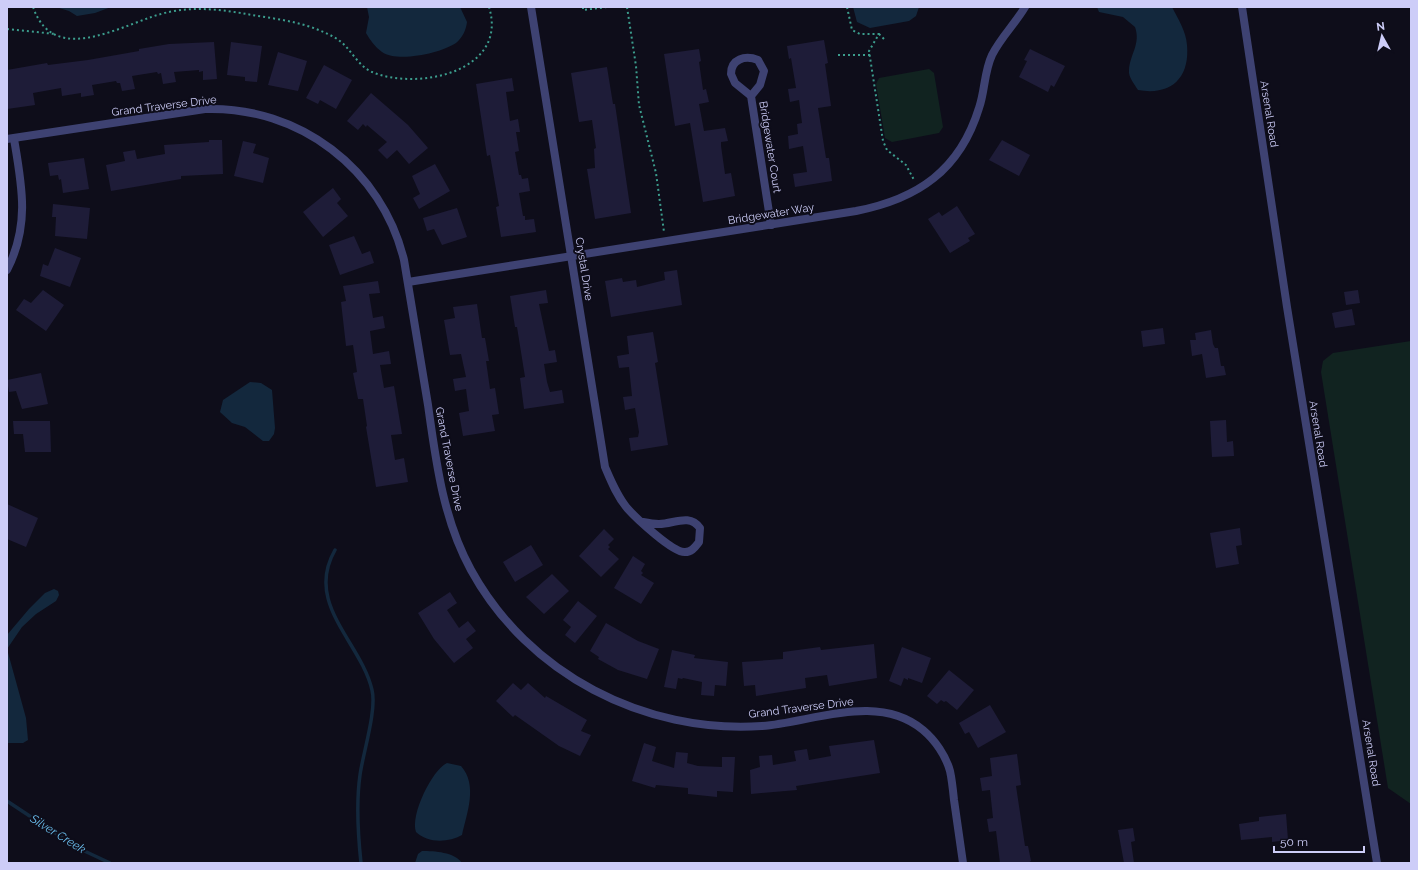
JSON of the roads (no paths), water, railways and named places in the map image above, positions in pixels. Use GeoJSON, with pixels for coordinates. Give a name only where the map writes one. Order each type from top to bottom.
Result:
{"type":"FeatureCollection","features":[{"type":"Feature","properties":{"kind":"street","name":"Crystal Drive"},"geometry":{"type":"LineString","coordinates":[[531,7],[606,467],[614,488],[627,507],[643,522],[678,551],[691,551],[700,542],[700,528],[692,520],[684,519],[659,524],[643,522]]}},
{"type":"Feature","properties":{"kind":"street","name":"Bridgewater Way"},"geometry":{"type":"LineString","coordinates":[[408,282],[882,206],[920,190],[939,175],[963,146],[979,111],[984,79],[992,56],[1003,36],[1025,7]]}},
{"type":"Feature","properties":{"kind":"street","name":"Arsenal Road"},"geometry":{"type":"LineString","coordinates":[[1242,7],[1287,307],[1377,863]]}},
{"type":"Feature","properties":{"kind":"street","name":"Bridgewater Court"},"geometry":{"type":"LineString","coordinates":[[751,96],[760,84],[764,71],[758,60],[746,57],[739,59],[733,65],[730,74],[735,83],[751,96],[771,225]]}},
{"type":"Feature","properties":{"kind":"street","name":"Grand Traverse Drive"},"geometry":{"type":"LineString","coordinates":[[10,139],[205,110],[240,111],[263,115],[304,130],[333,150],[348,163],[375,193],[387,212],[396,232],[408,282],[430,424],[447,513],[462,554],[472,573],[495,607],[517,632],[546,660],[590,689],[628,707],[675,720],[716,726],[764,726],[863,711],[881,711],[900,716],[922,730],[930,738],[950,770],[963,863]]}},
{"type":"Feature","properties":{"kind":"street"},"geometry":{"type":"LineString","coordinates":[[7,270],[18,244],[23,209],[22,193],[10,139]]}},
{"type":"Feature","properties":{"kind":"water"},"geometry":{"type":"Polygon","coordinates":[[[56,7],[111,7],[95,13],[77,16],[69,11],[56,7]]]}},
{"type":"Feature","properties":{"kind":"water"},"geometry":{"type":"Polygon","coordinates":[[[367,7],[460,7],[467,25],[461,38],[449,47],[430,53],[408,57],[398,57],[382,52],[371,41],[366,33],[369,17],[367,7]]]}},
{"type":"Feature","properties":{"kind":"water"},"geometry":{"type":"Polygon","coordinates":[[[853,7],[919,7],[916,16],[909,21],[870,28],[857,22],[853,7]]]}},
{"type":"Feature","properties":{"kind":"water"},"geometry":{"type":"Polygon","coordinates":[[[1097,7],[1172,7],[1183,30],[1187,45],[1185,67],[1182,75],[1176,82],[1169,87],[1160,90],[1138,90],[1129,73],[1137,39],[1135,27],[1123,17],[1099,12],[1097,7]]]}},
{"type":"Feature","properties":{"kind":"water"},"geometry":{"type":"Polygon","coordinates":[[[250,382],[261,383],[272,390],[275,428],[274,434],[269,441],[263,441],[245,427],[232,423],[220,412],[223,400],[250,382]]]}},
{"type":"Feature","properties":{"kind":"water"},"geometry":{"type":"Polygon","coordinates":[[[54,589],[58,591],[59,595],[56,601],[36,614],[22,627],[7,649],[7,635],[29,609],[45,593],[54,589]]]}},
{"type":"Feature","properties":{"kind":"water"},"geometry":{"type":"Polygon","coordinates":[[[7,649],[26,718],[28,740],[23,743],[7,743],[7,649]]]}},
{"type":"Feature","properties":{"kind":"water"},"geometry":{"type":"Polygon","coordinates":[[[447,763],[461,766],[469,782],[470,799],[462,835],[456,838],[438,841],[421,836],[416,832],[416,815],[429,783],[441,767],[447,763]]]}},
{"type":"Feature","properties":{"kind":"water"},"geometry":{"type":"Polygon","coordinates":[[[422,851],[449,854],[459,859],[462,863],[415,863],[418,854],[422,851]]]}},
{"type":"Feature","properties":{"kind":"waterway"},"geometry":{"type":"LineString","coordinates":[[335,550],[327,570],[326,588],[330,605],[366,672],[373,698],[373,709],[362,766],[358,797],[361,863]]}},
{"type":"Feature","properties":{"kind":"waterway","name":"Silver Creek"},"geometry":{"type":"LineString","coordinates":[[7,801],[78,848],[110,863]]}}]}
